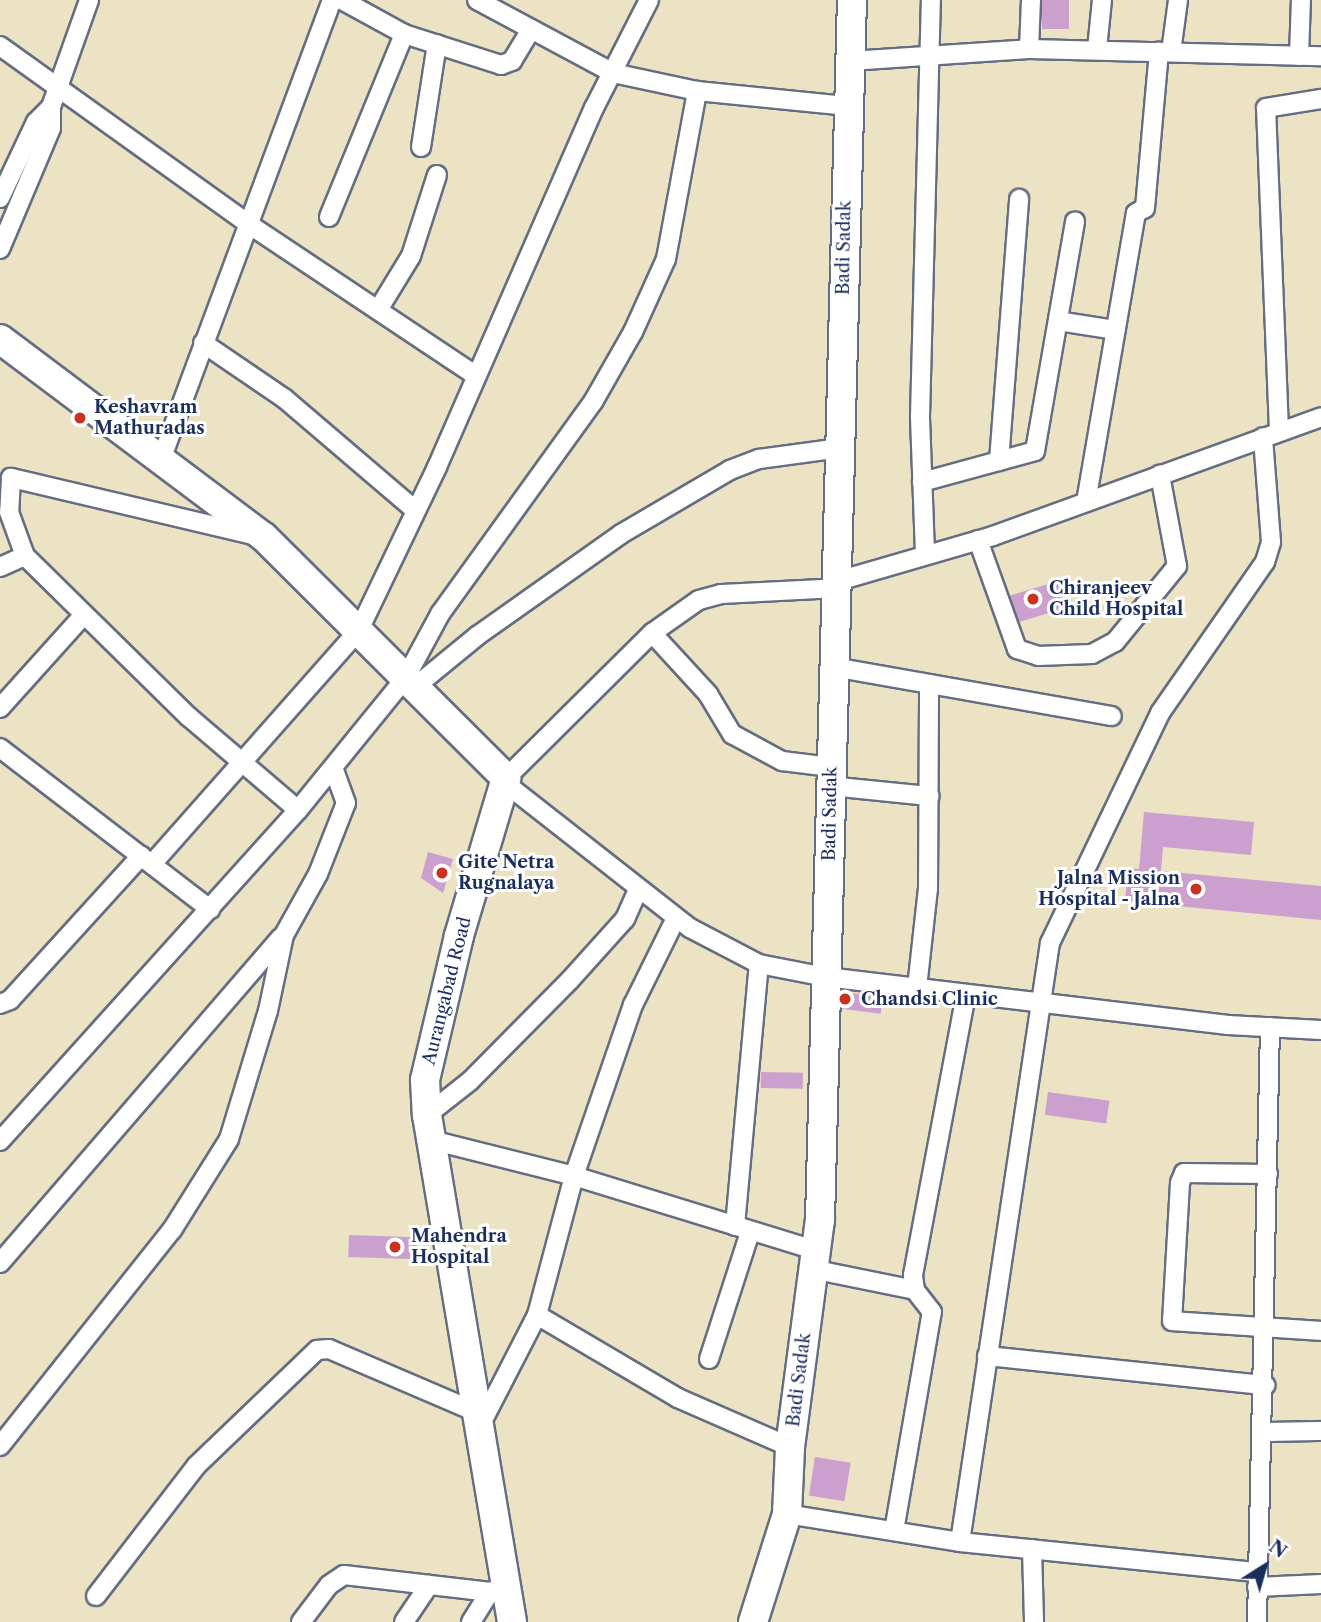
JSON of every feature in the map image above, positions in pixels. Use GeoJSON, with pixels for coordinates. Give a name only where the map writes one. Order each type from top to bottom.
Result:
{"type":"FeatureCollection","features":[{"type":"Feature","properties":{"kind":"main road","name":"Badi Sadak"},"geometry":{"type":"LineString","coordinates":[[753,1622],[787,1514],[790,1447],[820,1220],[852,0]]}},
{"type":"Feature","properties":{"kind":"main road"},"geometry":{"type":"LineString","coordinates":[[1,341],[162,457],[264,537],[411,682],[506,781]]}},
{"type":"Feature","properties":{"kind":"main road","name":"Aurangabad Road"},"geometry":{"type":"LineString","coordinates":[[506,781],[432,1041],[425,1080],[429,1128],[481,1418],[499,1593],[512,1622]]}},
{"type":"Feature","properties":{"kind":"street"},"geometry":{"type":"LineString","coordinates":[[0,249],[51,128],[51,107],[89,0]]}},
{"type":"Feature","properties":{"kind":"street"},"geometry":{"type":"LineString","coordinates":[[162,457],[332,0]]}},
{"type":"Feature","properties":{"kind":"street"},"geometry":{"type":"LineString","coordinates":[[342,0],[404,34],[508,65],[531,29]]}},
{"type":"Feature","properties":{"kind":"street"},"geometry":{"type":"LineString","coordinates":[[477,0],[613,73],[697,91],[848,106]]}},
{"type":"Feature","properties":{"kind":"street"},"geometry":{"type":"LineString","coordinates":[[0,1004],[10,1000],[243,762],[359,630],[613,73],[649,0]]}},
{"type":"Feature","properties":{"kind":"street"},"geometry":{"type":"LineString","coordinates":[[925,554],[922,482],[931,0]]}},
{"type":"Feature","properties":{"kind":"street"},"geometry":{"type":"LineString","coordinates":[[1029,49],[1031,0]]}},
{"type":"Feature","properties":{"kind":"street"},"geometry":{"type":"LineString","coordinates":[[1097,49],[1102,0]]}},
{"type":"Feature","properties":{"kind":"street"},"geometry":{"type":"LineString","coordinates":[[1086,502],[1136,213],[1145,208],[1165,52],[1178,0]]}},
{"type":"Feature","properties":{"kind":"street"},"geometry":{"type":"LineString","coordinates":[[1299,56],[1301,0]]}},
{"type":"Feature","properties":{"kind":"street"},"geometry":{"type":"LineString","coordinates":[[329,216],[404,34]]}},
{"type":"Feature","properties":{"kind":"street"},"geometry":{"type":"LineString","coordinates":[[421,147],[437,44]]}},
{"type":"Feature","properties":{"kind":"street"},"geometry":{"type":"LineString","coordinates":[[0,46],[247,223],[475,375]]}},
{"type":"Feature","properties":{"kind":"street"},"geometry":{"type":"LineString","coordinates":[[850,61],[1029,49],[1321,56]]}},
{"type":"Feature","properties":{"kind":"street"},"geometry":{"type":"LineString","coordinates":[[411,682],[440,614],[593,402],[633,332],[666,259],[697,91]]}},
{"type":"Feature","properties":{"kind":"street"},"geometry":{"type":"LineString","coordinates":[[960,1542],[1038,1002],[1058,920],[1127,789],[1160,713],[1265,562],[1271,542],[1266,108],[1321,99]]}},
{"type":"Feature","properties":{"kind":"street"},"geometry":{"type":"LineString","coordinates":[[0,198],[36,122],[51,107]]}},
{"type":"Feature","properties":{"kind":"street"},"geometry":{"type":"LineString","coordinates":[[378,310],[411,256],[437,174]]}},
{"type":"Feature","properties":{"kind":"street"},"geometry":{"type":"LineString","coordinates":[[999,461],[1019,199]]}},
{"type":"Feature","properties":{"kind":"street"},"geometry":{"type":"LineString","coordinates":[[922,482],[1035,451],[1075,221]]}},
{"type":"Feature","properties":{"kind":"street"},"geometry":{"type":"LineString","coordinates":[[1058,321],[1115,330]]}},
{"type":"Feature","properties":{"kind":"street"},"geometry":{"type":"LineString","coordinates":[[203,343],[285,399],[415,510]]}},
{"type":"Feature","properties":{"kind":"street"},"geometry":{"type":"LineString","coordinates":[[1321,417],[978,540],[925,554],[838,584],[709,596],[652,633],[506,781],[676,918],[758,964],[826,977],[966,994],[1270,1027],[1321,1030]]}},
{"type":"Feature","properties":{"kind":"street"},"geometry":{"type":"LineString","coordinates":[[0,1141],[411,682],[621,534],[730,470],[767,458],[840,448]]}},
{"type":"Feature","properties":{"kind":"street"},"geometry":{"type":"LineString","coordinates":[[978,540],[1017,649],[1038,656],[1092,654],[1115,642],[1177,566],[1160,475]]}},
{"type":"Feature","properties":{"kind":"street"},"geometry":{"type":"LineString","coordinates":[[264,537],[6,476],[9,512],[25,556],[82,617],[298,810]]}},
{"type":"Feature","properties":{"kind":"street"},"geometry":{"type":"LineString","coordinates":[[0,567],[25,556]]}},
{"type":"Feature","properties":{"kind":"street"},"geometry":{"type":"LineString","coordinates":[[0,708],[82,617]]}},
{"type":"Feature","properties":{"kind":"street"},"geometry":{"type":"LineString","coordinates":[[652,633],[708,694],[732,734],[782,761],[831,776],[929,796]]}},
{"type":"Feature","properties":{"kind":"street"},"geometry":{"type":"LineString","coordinates":[[834,667],[1112,716]]}},
{"type":"Feature","properties":{"kind":"street"},"geometry":{"type":"LineString","coordinates":[[917,988],[928,889],[929,684]]}},
{"type":"Feature","properties":{"kind":"street"},"geometry":{"type":"LineString","coordinates":[[0,748],[210,909]]}},
{"type":"Feature","properties":{"kind":"street"},"geometry":{"type":"LineString","coordinates":[[0,1263],[284,935],[318,874],[346,803],[333,768]]}},
{"type":"Feature","properties":{"kind":"street"},"geometry":{"type":"LineString","coordinates":[[638,890],[625,919],[570,980],[470,1081],[429,1128],[574,1177],[742,1229],[813,1260],[915,1290]]}},
{"type":"Feature","properties":{"kind":"street"},"geometry":{"type":"LineString","coordinates":[[96,1597],[196,1466],[317,1350],[329,1349],[481,1418],[537,1315],[574,1177],[641,984],[676,918]]}},
{"type":"Feature","properties":{"kind":"street"},"geometry":{"type":"LineString","coordinates":[[0,1446],[172,1230],[229,1139],[268,1011],[284,935]]}},
{"type":"Feature","properties":{"kind":"street"},"geometry":{"type":"LineString","coordinates":[[709,1359],[742,1229],[758,964]]}},
{"type":"Feature","properties":{"kind":"street"},"geometry":{"type":"LineString","coordinates":[[894,1531],[932,1312],[915,1290],[913,1275],[966,994]]}},
{"type":"Feature","properties":{"kind":"street"},"geometry":{"type":"LineString","coordinates":[[1257,1622],[1264,1432],[1270,1027]]}},
{"type":"Feature","properties":{"kind":"street"},"geometry":{"type":"LineString","coordinates":[[1268,1174],[1184,1173],[1180,1183],[1172,1316],[1177,1324],[1321,1331]]}},
{"type":"Feature","properties":{"kind":"street"},"geometry":{"type":"LineString","coordinates":[[537,1315],[678,1398],[790,1447]]}},
{"type":"Feature","properties":{"kind":"street"},"geometry":{"type":"LineString","coordinates":[[987,1356],[1265,1385]]}},
{"type":"Feature","properties":{"kind":"street"},"geometry":{"type":"LineString","coordinates":[[1264,1432],[1321,1431]]}},
{"type":"Feature","properties":{"kind":"street"},"geometry":{"type":"LineString","coordinates":[[787,1514],[960,1542],[1257,1579],[1321,1584]]}},
{"type":"Feature","properties":{"kind":"street"},"geometry":{"type":"LineString","coordinates":[[1032,1549],[1034,1622]]}},
{"type":"Feature","properties":{"kind":"street"},"geometry":{"type":"LineString","coordinates":[[301,1622],[328,1585],[344,1576],[499,1593]]}},
{"type":"Feature","properties":{"kind":"street"},"geometry":{"type":"LineString","coordinates":[[404,1622],[429,1584]]}},
{"type":"Feature","properties":{"kind":"street"},"geometry":{"type":"LineString","coordinates":[[471,1622],[499,1593]]}},
{"type":"Feature","properties":{"kind":"building"},"geometry":{"type":"Polygon","coordinates":[[[1042,0],[1069,0],[1069,29],[1042,29],[1042,0]]]}},
{"type":"Feature","properties":{"kind":"building"},"geometry":{"type":"Polygon","coordinates":[[[1061,580],[1069,607],[1018,623],[1009,596],[1061,580]]]}},
{"type":"Feature","properties":{"kind":"building"},"geometry":{"type":"Polygon","coordinates":[[[1144,812],[1254,822],[1251,855],[1163,847],[1161,871],[1321,886],[1321,920],[1125,901],[1128,868],[1139,869],[1144,812]]]}},
{"type":"Feature","properties":{"kind":"building"},"geometry":{"type":"Polygon","coordinates":[[[428,852],[453,859],[443,893],[421,878],[428,852]]]}},
{"type":"Feature","properties":{"kind":"building"},"geometry":{"type":"Polygon","coordinates":[[[843,992],[883,997],[881,1014],[841,1009],[843,992]]]}},
{"type":"Feature","properties":{"kind":"building"},"geometry":{"type":"Polygon","coordinates":[[[761,1072],[803,1073],[803,1089],[761,1088],[761,1072]]]}},
{"type":"Feature","properties":{"kind":"building"},"geometry":{"type":"Polygon","coordinates":[[[1048,1092],[1109,1101],[1106,1123],[1045,1115],[1048,1092]]]}},
{"type":"Feature","properties":{"kind":"building"},"geometry":{"type":"Polygon","coordinates":[[[349,1235],[417,1237],[416,1259],[348,1257],[349,1235]]]}},
{"type":"Feature","properties":{"kind":"building"},"geometry":{"type":"Polygon","coordinates":[[[815,1457],[851,1463],[844,1501],[809,1496],[815,1457]]]}},
{"type":"Feature","properties":{"kind":"place","name":"Keshavram Mathuradas"},"geometry":{"type":"Point","coordinates":[80,418]}},
{"type":"Feature","properties":{"kind":"place","name":"Chiranjeev Child Hospital"},"geometry":{"type":"Point","coordinates":[1033,599]}},
{"type":"Feature","properties":{"kind":"place","name":"Gite Netra Rugnalaya"},"geometry":{"type":"Point","coordinates":[442,873]}},
{"type":"Feature","properties":{"kind":"place","name":"Jalna Mission Hospital - Jalna"},"geometry":{"type":"Point","coordinates":[1196,889]}},
{"type":"Feature","properties":{"kind":"place","name":"Chandsi Clinic"},"geometry":{"type":"Point","coordinates":[845,999]}},
{"type":"Feature","properties":{"kind":"place","name":"Mahendra Hospital"},"geometry":{"type":"Point","coordinates":[395,1247]}}]}
